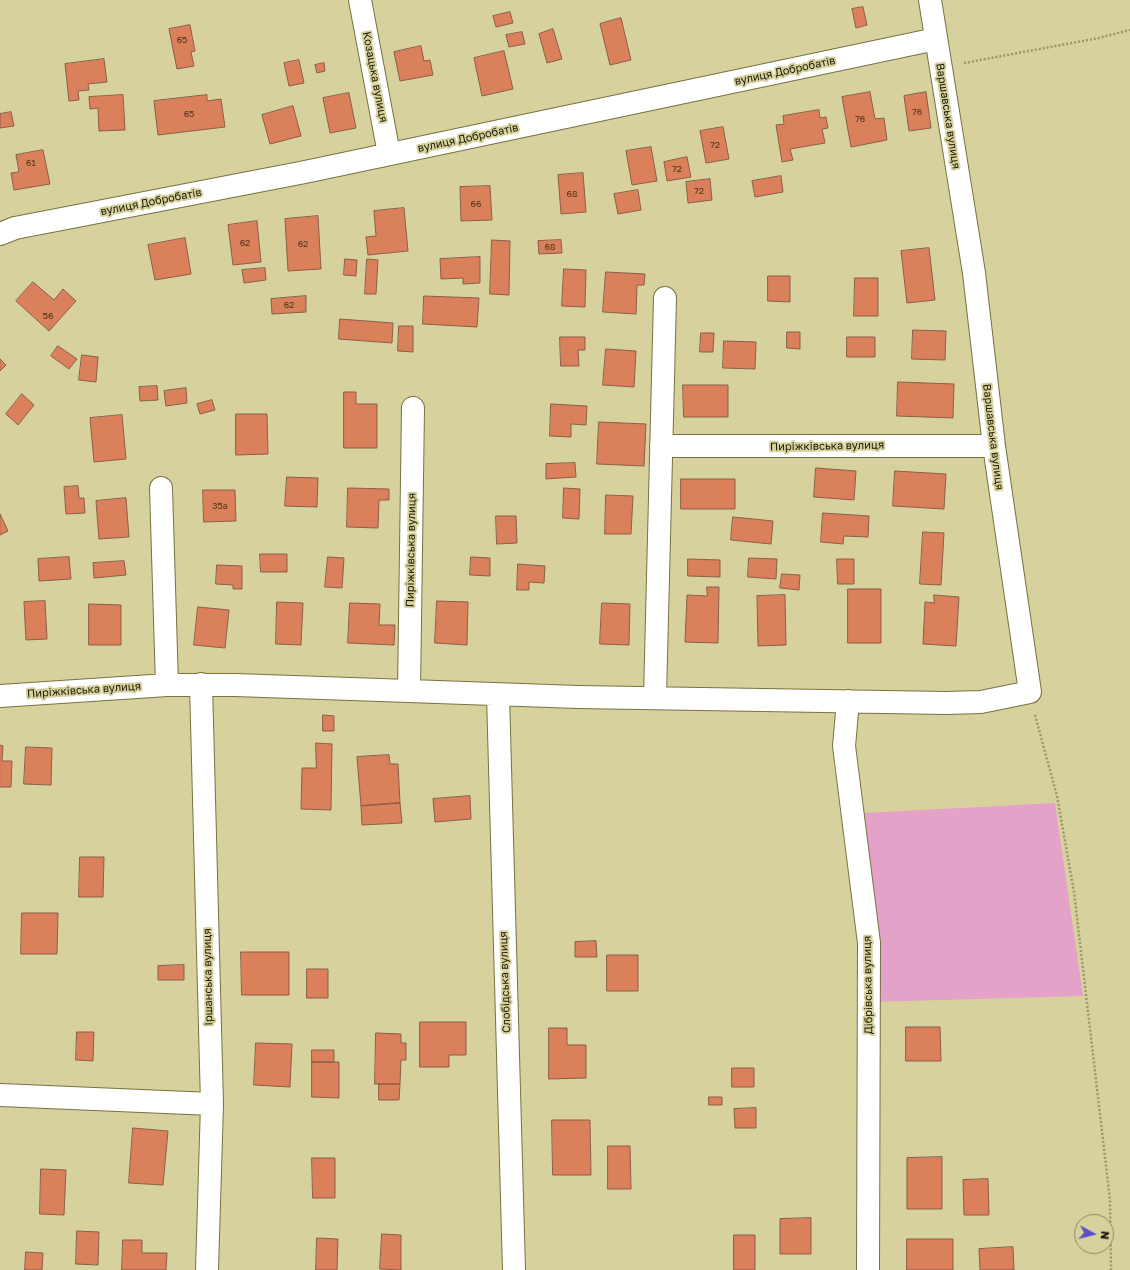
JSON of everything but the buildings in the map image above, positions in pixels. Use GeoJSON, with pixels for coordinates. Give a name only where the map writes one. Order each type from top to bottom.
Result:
{"type":"FeatureCollection","features":[{"type":"Feature","properties":{"kind":"street","name":"Козацька вулиця"},"geometry":{"type":"LineString","coordinates":[[360,0],[390,154]]}},
{"type":"Feature","properties":{"kind":"street","name":"Варшавська вулиця"},"geometry":{"type":"LineString","coordinates":[[930,0],[974,273],[994,446],[1030,692]]}},
{"type":"Feature","properties":{"kind":"street","name":"вулиця Добробатів"},"geometry":{"type":"LineString","coordinates":[[0,234],[15,228],[390,154],[936,39]]}},
{"type":"Feature","properties":{"kind":"street"},"geometry":{"type":"LineString","coordinates":[[655,697],[665,298]]}},
{"type":"Feature","properties":{"kind":"street","name":"Пиріжківська вулиця"},"geometry":{"type":"LineString","coordinates":[[409,691],[413,408]]}},
{"type":"Feature","properties":{"kind":"street","name":"Пиріжківська вулиця"},"geometry":{"type":"LineString","coordinates":[[661,446],[994,446]]}},
{"type":"Feature","properties":{"kind":"street"},"geometry":{"type":"LineString","coordinates":[[161,488],[167,685]]}},
{"type":"Feature","properties":{"kind":"street","name":"Пиріжківська вулиця"},"geometry":{"type":"LineString","coordinates":[[0,696],[201,684],[498,695],[848,701]]}},
{"type":"Feature","properties":{"kind":"street","name":"Іршанська вулиця"},"geometry":{"type":"LineString","coordinates":[[201,684],[212,1104],[207,1270]]}},
{"type":"Feature","properties":{"kind":"street"},"geometry":{"type":"LineString","coordinates":[[848,701],[967,703],[1005,698],[1030,692]]}},
{"type":"Feature","properties":{"kind":"street","name":"Слобідська вулиця"},"geometry":{"type":"LineString","coordinates":[[498,695],[514,1270]]}},
{"type":"Feature","properties":{"kind":"street","name":"Дібрівська вулиця"},"geometry":{"type":"LineString","coordinates":[[848,701],[844,746],[869,943],[868,1270]]}},
{"type":"Feature","properties":{"kind":"street"},"geometry":{"type":"LineString","coordinates":[[0,1094],[212,1104]]}},
{"type":"Feature","properties":{"kind":"path"},"geometry":{"type":"LineString","coordinates":[[936,39],[956,64],[1099,38],[1130,30]]}},
{"type":"Feature","properties":{"kind":"path"},"geometry":{"type":"LineString","coordinates":[[1030,692],[1058,796],[1074,892],[1110,1200],[1111,1270]]}},
{"type":"Feature","properties":{"kind":"shaded area"},"geometry":{"type":"Polygon","coordinates":[[[1055,803],[1083,996],[872,1002],[864,813],[1055,803]]]}}]}
